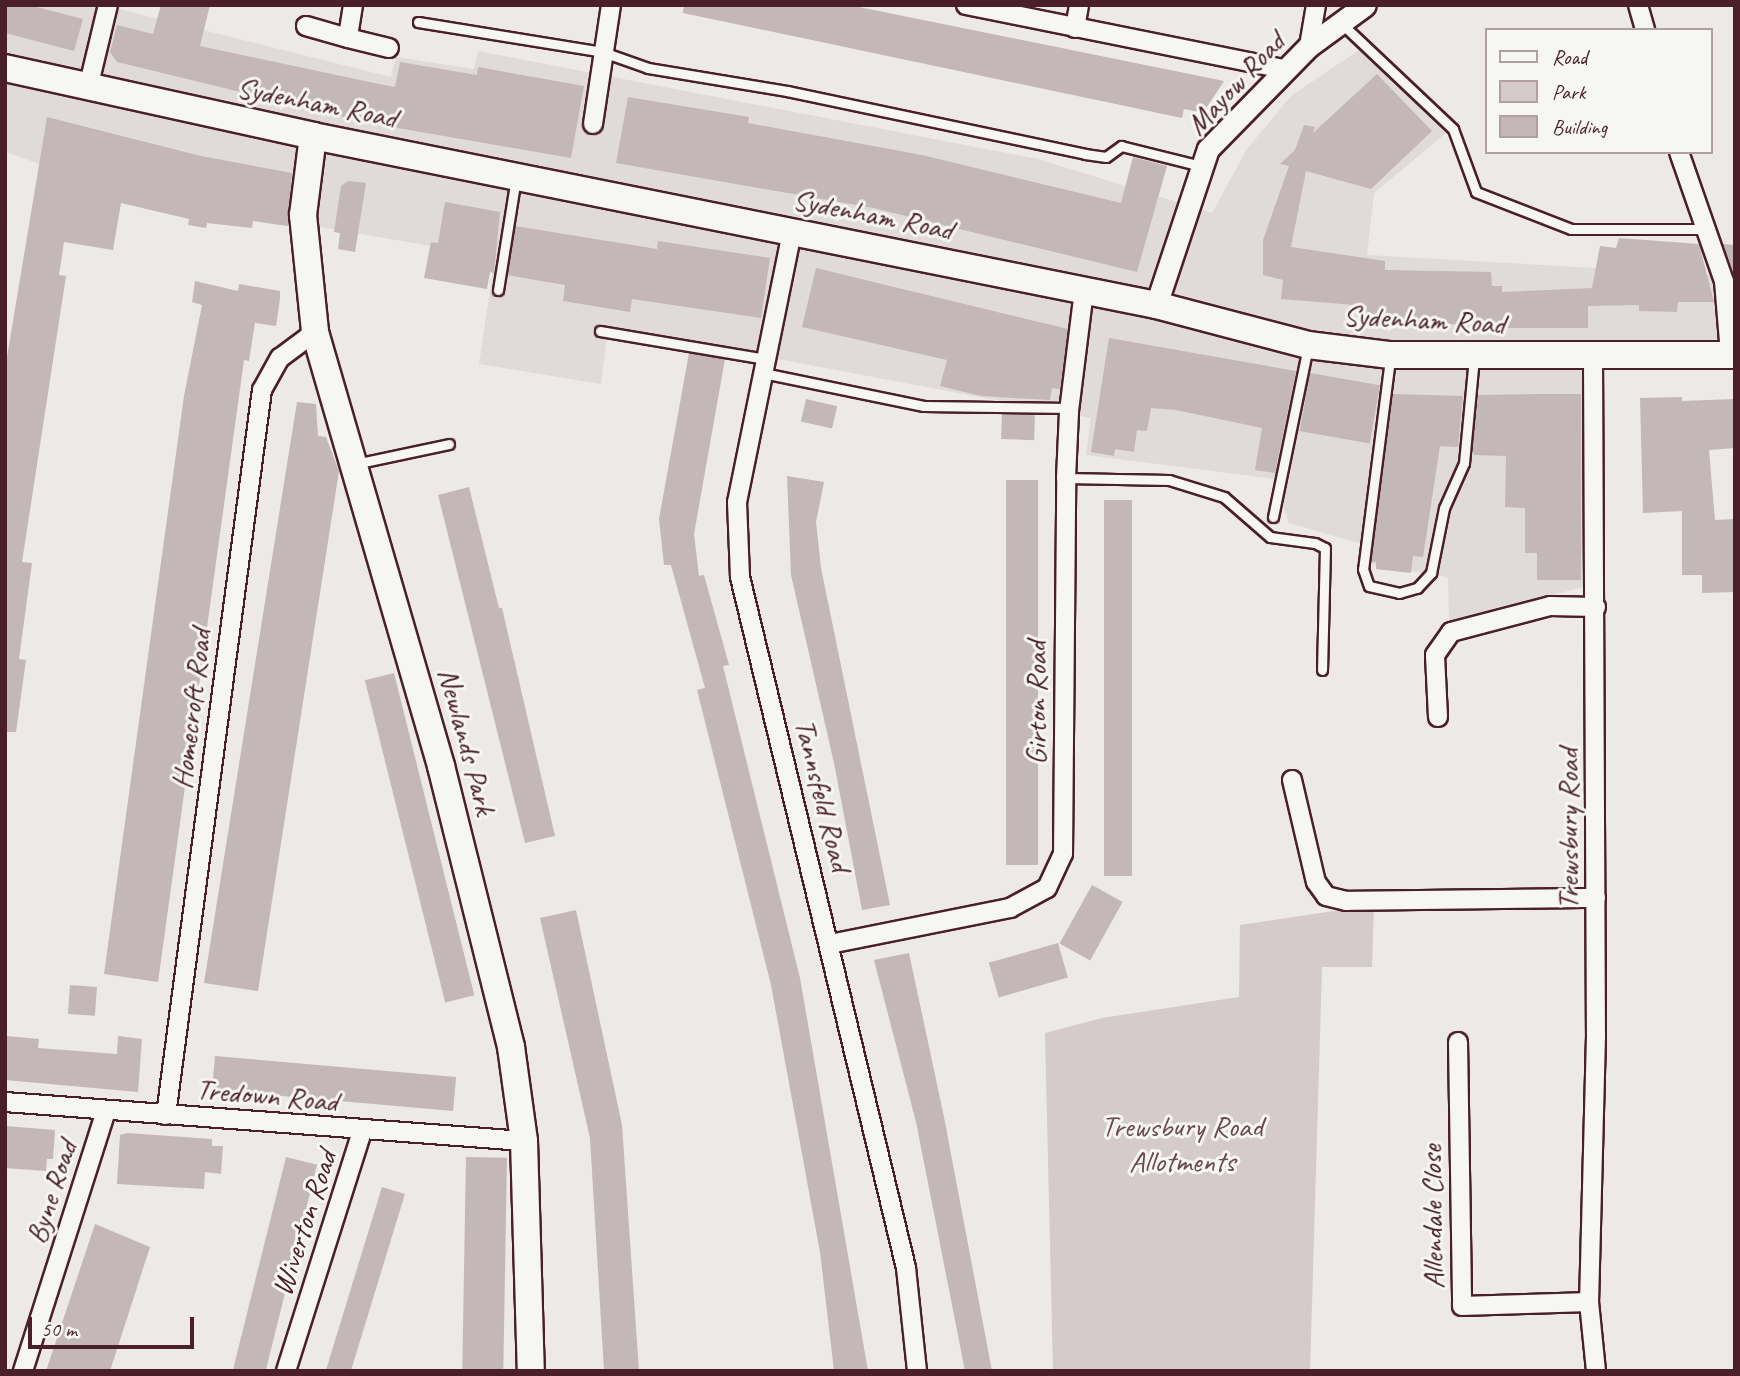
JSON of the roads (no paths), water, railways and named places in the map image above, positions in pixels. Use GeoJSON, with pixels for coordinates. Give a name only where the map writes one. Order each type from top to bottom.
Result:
{"type":"FeatureCollection","features":[{"type":"Feature","properties":{"kind":"main road","name":"Sydenham Road"},"geometry":{"type":"LineString","coordinates":[[5,68],[313,136],[1156,305],[1308,345],[1390,355],[1732,355]]}},
{"type":"Feature","properties":{"kind":"main road","name":"Newlands Park"},"geometry":{"type":"LineString","coordinates":[[313,136],[303,215],[315,332],[440,766],[501,1007],[523,1140],[531,1371]]}},
{"type":"Feature","properties":{"kind":"street"},"geometry":{"type":"LineString","coordinates":[[88,88],[108,5]]}},
{"type":"Feature","properties":{"kind":"street"},"geometry":{"type":"LineString","coordinates":[[348,38],[353,5]]}},
{"type":"Feature","properties":{"kind":"street"},"geometry":{"type":"LineString","coordinates":[[593,124],[611,5]]}},
{"type":"Feature","properties":{"kind":"street"},"geometry":{"type":"LineString","coordinates":[[966,5],[1284,69]]}},
{"type":"Feature","properties":{"kind":"street"},"geometry":{"type":"LineString","coordinates":[[1075,28],[1079,5]]}},
{"type":"Feature","properties":{"kind":"street"},"geometry":{"type":"LineString","coordinates":[[1309,46],[1316,5]]}},
{"type":"Feature","properties":{"kind":"street","name":"Mayow Road"},"geometry":{"type":"LineString","coordinates":[[1156,305],[1208,149],[1309,46],[1365,5]]}},
{"type":"Feature","properties":{"kind":"street"},"geometry":{"type":"LineString","coordinates":[[1638,5],[1644,28]]}},
{"type":"Feature","properties":{"kind":"street"},"geometry":{"type":"LineString","coordinates":[[306,26],[389,48]]}},
{"type":"Feature","properties":{"kind":"street"},"geometry":{"type":"LineString","coordinates":[[1680,154],[1724,281],[1732,355]]}},
{"type":"Feature","properties":{"kind":"street","name":"Tannsfeld Road"},"geometry":{"type":"LineString","coordinates":[[792,232],[737,502],[740,577],[831,944],[906,1269],[917,1371]]}},
{"type":"Feature","properties":{"kind":"street","name":"Girton Road"},"geometry":{"type":"LineString","coordinates":[[831,944],[1010,908],[1047,888],[1063,853],[1066,478],[1069,408],[1084,290]]}},
{"type":"Feature","properties":{"kind":"street","name":"Homecroft Road"},"geometry":{"type":"LineString","coordinates":[[166,1115],[261,390],[280,358],[315,332]]}},
{"type":"Feature","properties":{"kind":"street","name":"Trewsbury Road"},"geometry":{"type":"LineString","coordinates":[[1593,356],[1596,898],[1589,1302],[1596,1371]]}},
{"type":"Feature","properties":{"kind":"street"},"geometry":{"type":"LineString","coordinates":[[1438,717],[1435,655],[1451,632],[1550,606],[1596,607]]}},
{"type":"Feature","properties":{"kind":"street"},"geometry":{"type":"LineString","coordinates":[[1292,780],[1316,882],[1326,896],[1346,901],[1596,898]]}},
{"type":"Feature","properties":{"kind":"street","name":"Allendale Close"},"geometry":{"type":"LineString","coordinates":[[1458,1042],[1462,1306],[1589,1302]]}},
{"type":"Feature","properties":{"kind":"street","name":"Tredown Road"},"geometry":{"type":"LineString","coordinates":[[5,1102],[362,1131],[523,1140]]}},
{"type":"Feature","properties":{"kind":"street","name":"Byne Road"},"geometry":{"type":"LineString","coordinates":[[23,1371],[106,1111]]}},
{"type":"Feature","properties":{"kind":"street","name":"Wiverton Road"},"geometry":{"type":"LineString","coordinates":[[286,1371],[362,1131]]}},
{"type":"Feature","properties":{"kind":"lane"},"geometry":{"type":"LineString","coordinates":[[418,22],[604,52],[648,68],[787,91],[1085,154],[1106,157],[1121,146],[1166,154],[1202,166]]}},
{"type":"Feature","properties":{"kind":"lane"},"geometry":{"type":"LineString","coordinates":[[1340,23],[1453,129],[1476,191],[1571,229],[1706,229]]}},
{"type":"Feature","properties":{"kind":"lane"},"geometry":{"type":"LineString","coordinates":[[498,290],[516,176]]}},
{"type":"Feature","properties":{"kind":"lane"},"geometry":{"type":"LineString","coordinates":[[600,331],[764,366],[924,406],[1069,408]]}},
{"type":"Feature","properties":{"kind":"lane"},"geometry":{"type":"LineString","coordinates":[[1273,517],[1308,345]]}},
{"type":"Feature","properties":{"kind":"lane"},"geometry":{"type":"LineString","coordinates":[[1390,355],[1363,569],[1369,586],[1399,593],[1417,588],[1431,573],[1444,508],[1464,463],[1474,356]]}},
{"type":"Feature","properties":{"kind":"lane"},"geometry":{"type":"LineString","coordinates":[[353,464],[449,444]]}},
{"type":"Feature","properties":{"kind":"lane"},"geometry":{"type":"LineString","coordinates":[[1066,478],[1169,480],[1224,498],[1270,537],[1315,543],[1325,548],[1322,670]]}},
{"type":"Feature","properties":{"kind":"park label","name":"Trewsbury Road Allotments"},"geometry":{"type":"Point","coordinates":[1182,1143]}}]}
